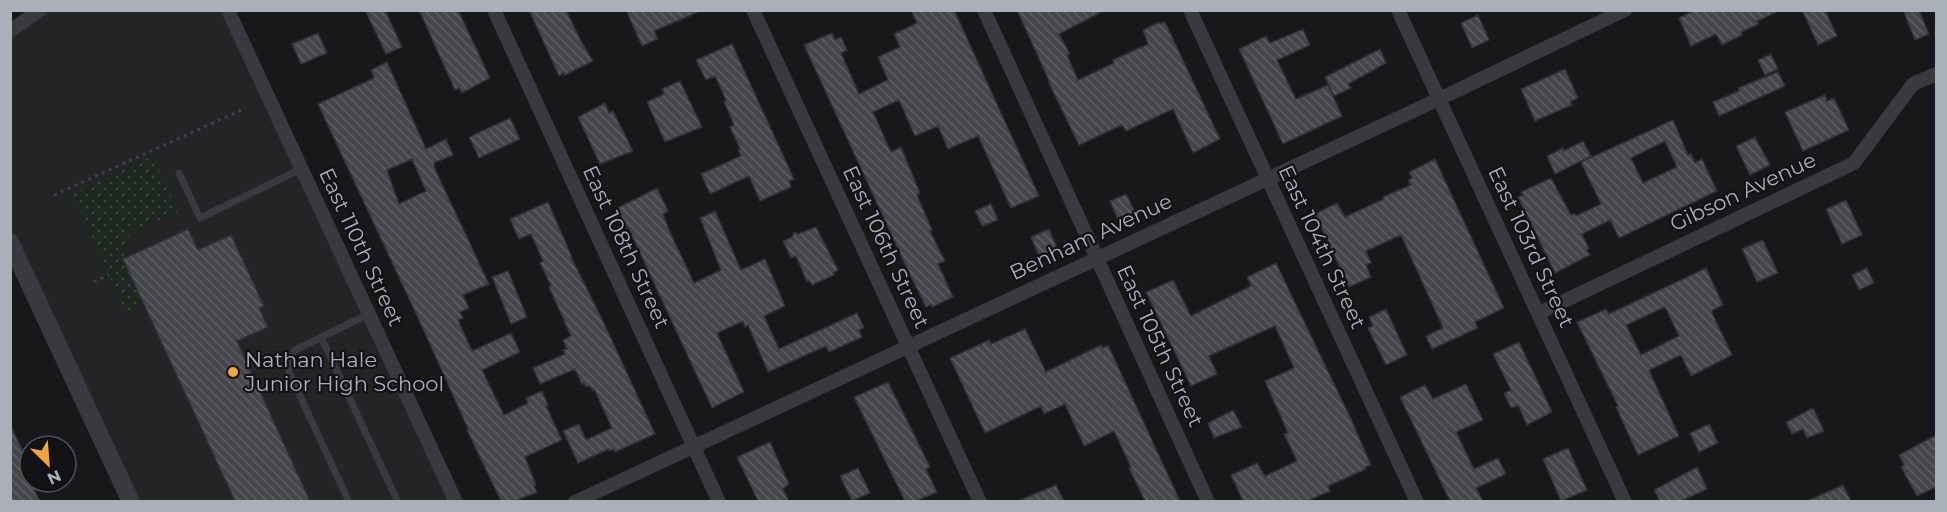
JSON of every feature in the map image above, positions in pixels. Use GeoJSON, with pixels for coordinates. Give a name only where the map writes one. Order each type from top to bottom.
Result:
{"type":"FeatureCollection","features":[{"type":"Feature","properties":{"kind":"street"},"geometry":{"type":"LineString","coordinates":[[10,31],[40,10]]}},
{"type":"Feature","properties":{"kind":"street","name":"East 110th Street"},"geometry":{"type":"LineString","coordinates":[[228,10],[456,501]]}},
{"type":"Feature","properties":{"kind":"street","name":"East 108th Street"},"geometry":{"type":"LineString","coordinates":[[494,10],[719,501]]}},
{"type":"Feature","properties":{"kind":"street","name":"East 106th Street"},"geometry":{"type":"LineString","coordinates":[[753,10],[980,501]]}},
{"type":"Feature","properties":{"kind":"street","name":"East 105th Street"},"geometry":{"type":"LineString","coordinates":[[984,10],[1208,501]]}},
{"type":"Feature","properties":{"kind":"street","name":"East 104th Street"},"geometry":{"type":"LineString","coordinates":[[1190,10],[1417,501]]}},
{"type":"Feature","properties":{"kind":"street","name":"East 103rd Street"},"geometry":{"type":"LineString","coordinates":[[1398,10],[1625,501]]}},
{"type":"Feature","properties":{"kind":"street","name":"Benham Avenue"},"geometry":{"type":"LineString","coordinates":[[575,501],[1439,99],[1625,10]]}},
{"type":"Feature","properties":{"kind":"street","name":"Gibson Avenue"},"geometry":{"type":"LineString","coordinates":[[1539,313],[1854,163],[1913,84],[1936,74]]}},
{"type":"Feature","properties":{"kind":"street"},"geometry":{"type":"LineString","coordinates":[[10,242],[131,501]]}},
{"type":"Feature","properties":{"kind":"lane"},"geometry":{"type":"LineString","coordinates":[[179,172],[200,218],[301,169]]}},
{"type":"Feature","properties":{"kind":"lane"},"geometry":{"type":"LineString","coordinates":[[349,501],[289,372],[290,358],[295,350],[369,314]]}},
{"type":"Feature","properties":{"kind":"lane"},"geometry":{"type":"LineString","coordinates":[[321,337],[398,501]]}},
{"type":"Feature","properties":{"kind":"path"},"geometry":{"type":"LineString","coordinates":[[54,195],[246,108]]}},
{"type":"Feature","properties":{"kind":"path"},"geometry":{"type":"LineString","coordinates":[[144,154],[147,159]]}},
{"type":"Feature","properties":{"kind":"path"},"geometry":{"type":"LineString","coordinates":[[94,282],[109,275]]}},
{"type":"Feature","properties":{"kind":"shaded area","name":"Nathan Hale Junior High School"},"geometry":{"type":"Polygon","coordinates":[[[40,11],[228,11],[456,501],[131,501],[11,242],[10,31],[40,11]]]}},
{"type":"Feature","properties":{"kind":"shaded area"},"geometry":{"type":"Polygon","coordinates":[[[152,156],[179,212],[131,232],[122,252],[146,304],[126,313],[73,193],[152,156]]]}},
{"type":"Feature","properties":{"kind":"building"},"geometry":{"type":"Polygon","coordinates":[[[365,10],[385,10],[402,47],[386,54],[365,10]]]}},
{"type":"Feature","properties":{"kind":"building"},"geometry":{"type":"Polygon","coordinates":[[[419,10],[458,10],[490,78],[462,93],[459,88],[455,90],[419,10]]]}},
{"type":"Feature","properties":{"kind":"building"},"geometry":{"type":"Polygon","coordinates":[[[529,10],[566,10],[593,61],[559,76],[529,10]]]}},
{"type":"Feature","properties":{"kind":"building"},"geometry":{"type":"Polygon","coordinates":[[[626,10],[703,10],[654,31],[658,39],[642,46],[626,10]]]}},
{"type":"Feature","properties":{"kind":"building"},"geometry":{"type":"Polygon","coordinates":[[[911,10],[954,10],[1039,196],[1011,208],[978,136],[948,149],[938,126],[915,136],[899,100],[873,112],[891,152],[901,147],[920,193],[917,195],[932,230],[930,231],[945,261],[938,264],[953,297],[932,307],[931,305],[926,307],[911,277],[804,45],[832,33],[835,40],[841,37],[847,50],[841,53],[859,94],[888,80],[878,57],[900,47],[894,34],[917,23],[911,10]]]}},
{"type":"Feature","properties":{"kind":"building"},"geometry":{"type":"Polygon","coordinates":[[[1017,10],[1105,10],[1059,34],[1070,54],[1067,55],[1078,80],[1148,44],[1143,30],[1159,22],[1160,24],[1165,22],[1220,139],[1193,153],[1173,109],[1126,131],[1122,125],[1079,145],[1017,10]]]}},
{"type":"Feature","properties":{"kind":"building"},"geometry":{"type":"Polygon","coordinates":[[[1695,10],[1781,10],[1757,21],[1759,24],[1741,32],[1742,35],[1722,45],[1716,34],[1691,46],[1679,18],[1695,10]]]}},
{"type":"Feature","properties":{"kind":"building"},"geometry":{"type":"Polygon","coordinates":[[[1802,10],[1825,10],[1837,36],[1818,45],[1802,10]]]}},
{"type":"Feature","properties":{"kind":"building"},"geometry":{"type":"Polygon","coordinates":[[[1903,10],[1919,10],[1929,34],[1915,40],[1903,10]]]}},
{"type":"Feature","properties":{"kind":"building"},"geometry":{"type":"Polygon","coordinates":[[[1478,15],[1489,40],[1472,48],[1461,23],[1478,15]]]}},
{"type":"Feature","properties":{"kind":"building"},"geometry":{"type":"Polygon","coordinates":[[[1303,29],[1310,45],[1277,60],[1296,99],[1328,85],[1342,116],[1283,144],[1239,49],[1266,36],[1270,43],[1303,29]]]}},
{"type":"Feature","properties":{"kind":"building"},"geometry":{"type":"Polygon","coordinates":[[[318,33],[327,53],[301,64],[292,44],[318,33]]]}},
{"type":"Feature","properties":{"kind":"building"},"geometry":{"type":"Polygon","coordinates":[[[732,44],[794,179],[789,181],[791,187],[760,201],[749,176],[710,194],[701,174],[741,156],[730,127],[734,125],[724,102],[726,100],[715,76],[706,80],[696,60],[732,44]]]}},
{"type":"Feature","properties":{"kind":"building"},"geometry":{"type":"Polygon","coordinates":[[[1380,49],[1386,63],[1348,84],[1351,88],[1334,96],[1325,77],[1380,49]]]}},
{"type":"Feature","properties":{"kind":"building"},"geometry":{"type":"Polygon","coordinates":[[[1771,54],[1778,69],[1765,75],[1758,60],[1771,54]]]}},
{"type":"Feature","properties":{"kind":"building"},"geometry":{"type":"Polygon","coordinates":[[[387,62],[426,149],[446,139],[453,155],[434,163],[435,169],[489,284],[463,295],[469,308],[460,312],[463,318],[458,320],[472,351],[511,333],[520,352],[482,370],[504,415],[528,403],[526,398],[542,391],[548,405],[546,406],[562,440],[525,457],[537,492],[515,501],[501,501],[318,104],[374,78],[371,70],[387,62]],[[412,159],[387,170],[399,204],[426,191],[412,159]]]}},
{"type":"Feature","properties":{"kind":"building"},"geometry":{"type":"Polygon","coordinates":[[[1565,69],[1578,98],[1570,102],[1572,105],[1535,121],[1521,89],[1565,69]]]}},
{"type":"Feature","properties":{"kind":"building"},"geometry":{"type":"Polygon","coordinates":[[[1778,72],[1785,86],[1719,116],[1713,102],[1739,91],[1738,88],[1778,72]]]}},
{"type":"Feature","properties":{"kind":"building"},"geometry":{"type":"Polygon","coordinates":[[[680,81],[702,127],[665,142],[647,102],[664,94],[662,89],[680,81]]]}},
{"type":"Feature","properties":{"kind":"building"},"geometry":{"type":"Polygon","coordinates":[[[1825,95],[1827,101],[1834,98],[1849,130],[1803,151],[1785,112],[1825,95]]]}},
{"type":"Feature","properties":{"kind":"building"},"geometry":{"type":"Polygon","coordinates":[[[605,103],[609,113],[613,111],[633,151],[600,164],[578,117],[605,103]]]}},
{"type":"Feature","properties":{"kind":"building"},"geometry":{"type":"Polygon","coordinates":[[[510,118],[520,139],[479,158],[469,137],[510,118]]]}},
{"type":"Feature","properties":{"kind":"building"},"geometry":{"type":"Polygon","coordinates":[[[1673,120],[1688,155],[1691,154],[1695,163],[1702,159],[1717,191],[1619,238],[1610,220],[1582,234],[1590,255],[1555,273],[1518,197],[1523,195],[1521,192],[1551,178],[1571,215],[1576,216],[1601,204],[1581,162],[1673,120]],[[1665,141],[1631,158],[1643,183],[1677,167],[1665,141]]]}},
{"type":"Feature","properties":{"kind":"building"},"geometry":{"type":"Polygon","coordinates":[[[1755,137],[1770,165],[1750,175],[1736,146],[1755,137]]]}},
{"type":"Feature","properties":{"kind":"building"},"geometry":{"type":"Polygon","coordinates":[[[1583,141],[1591,156],[1555,174],[1547,156],[1563,148],[1564,151],[1583,141]]]}},
{"type":"Feature","properties":{"kind":"building"},"geometry":{"type":"Polygon","coordinates":[[[1435,159],[1504,308],[1475,322],[1478,328],[1432,349],[1426,336],[1443,328],[1401,235],[1366,251],[1371,263],[1366,265],[1371,277],[1349,287],[1315,214],[1337,203],[1345,217],[1411,185],[1408,180],[1412,178],[1409,172],[1435,159]]]}},
{"type":"Feature","properties":{"kind":"building"},"geometry":{"type":"Polygon","coordinates":[[[657,188],[668,211],[663,214],[670,232],[694,283],[721,270],[700,218],[715,211],[741,270],[765,259],[785,306],[764,316],[779,349],[857,313],[864,328],[859,330],[862,337],[829,352],[826,346],[768,372],[748,325],[745,327],[743,321],[717,333],[744,392],[712,408],[617,208],[657,188]]]}},
{"type":"Feature","properties":{"kind":"building"},"geometry":{"type":"Polygon","coordinates":[[[1126,194],[1136,214],[1119,222],[1110,201],[1126,194]]]}},
{"type":"Feature","properties":{"kind":"building"},"geometry":{"type":"Polygon","coordinates":[[[1846,200],[1862,235],[1842,244],[1826,209],[1846,200]]]}},
{"type":"Feature","properties":{"kind":"building"},"geometry":{"type":"Polygon","coordinates":[[[548,202],[571,257],[655,434],[615,452],[614,449],[609,451],[609,449],[578,463],[563,431],[579,424],[586,440],[612,428],[594,389],[582,384],[575,369],[540,384],[533,368],[565,354],[563,350],[567,349],[563,340],[571,336],[549,287],[551,286],[540,263],[543,261],[531,234],[519,239],[510,219],[548,202]]]}},
{"type":"Feature","properties":{"kind":"building"},"geometry":{"type":"Polygon","coordinates":[[[991,204],[998,220],[982,226],[975,211],[991,204]]]}},
{"type":"Feature","properties":{"kind":"building"},"geometry":{"type":"Polygon","coordinates":[[[816,227],[838,270],[833,273],[834,275],[812,285],[809,280],[807,282],[796,256],[791,258],[783,241],[792,237],[794,232],[798,234],[816,227]]]}},
{"type":"Feature","properties":{"kind":"building"},"geometry":{"type":"Polygon","coordinates":[[[188,229],[198,250],[231,235],[264,306],[259,308],[268,327],[237,341],[310,501],[235,501],[123,259],[188,229]]]}},
{"type":"Feature","properties":{"kind":"building"},"geometry":{"type":"Polygon","coordinates":[[[1049,229],[1058,250],[1040,258],[1031,237],[1049,229]]]}},
{"type":"Feature","properties":{"kind":"building"},"geometry":{"type":"Polygon","coordinates":[[[1763,240],[1778,273],[1757,282],[1742,249],[1763,240]]]}},
{"type":"Feature","properties":{"kind":"building"},"geometry":{"type":"Polygon","coordinates":[[[1276,263],[1371,465],[1328,486],[1330,491],[1307,501],[1243,501],[1231,475],[1257,463],[1265,476],[1297,461],[1284,434],[1288,433],[1265,381],[1294,368],[1275,326],[1209,356],[1217,374],[1191,386],[1146,292],[1173,280],[1191,316],[1251,286],[1247,277],[1276,263]]]}},
{"type":"Feature","properties":{"kind":"building"},"geometry":{"type":"Polygon","coordinates":[[[1706,268],[1723,305],[1713,310],[1712,313],[1732,355],[1691,376],[1681,355],[1649,370],[1679,436],[1638,455],[1616,407],[1618,406],[1577,322],[1606,309],[1609,314],[1706,268]],[[1665,307],[1626,325],[1641,355],[1679,336],[1665,307]]]}},
{"type":"Feature","properties":{"kind":"building"},"geometry":{"type":"Polygon","coordinates":[[[1867,268],[1874,283],[1859,290],[1852,275],[1867,268]]]}},
{"type":"Feature","properties":{"kind":"building"},"geometry":{"type":"Polygon","coordinates":[[[508,271],[527,317],[511,324],[492,277],[508,271]]]}},
{"type":"Feature","properties":{"kind":"building"},"geometry":{"type":"Polygon","coordinates":[[[1386,309],[1407,355],[1386,365],[1368,328],[1373,326],[1369,317],[1386,309]]]}},
{"type":"Feature","properties":{"kind":"building"},"geometry":{"type":"Polygon","coordinates":[[[1025,329],[1046,372],[1101,345],[1103,348],[1108,345],[1180,501],[1145,501],[1114,431],[1084,446],[1065,404],[1044,414],[1041,406],[985,433],[950,358],[989,340],[991,344],[1025,329]]]}},
{"type":"Feature","properties":{"kind":"building"},"geometry":{"type":"Polygon","coordinates":[[[1519,342],[1552,412],[1527,425],[1518,405],[1511,408],[1504,393],[1511,390],[1493,354],[1519,342]]]}},
{"type":"Feature","properties":{"kind":"building"},"geometry":{"type":"Polygon","coordinates":[[[888,382],[930,467],[926,469],[937,492],[916,501],[905,501],[854,397],[888,382]]]}},
{"type":"Feature","properties":{"kind":"building"},"geometry":{"type":"Polygon","coordinates":[[[1466,384],[1483,420],[1456,432],[1474,469],[1498,458],[1506,474],[1476,488],[1483,501],[1450,501],[1400,397],[1425,385],[1433,399],[1466,384]]]}},
{"type":"Feature","properties":{"kind":"building"},"geometry":{"type":"Polygon","coordinates":[[[1813,408],[1824,431],[1807,438],[1803,429],[1792,434],[1786,422],[1813,408]]]}},
{"type":"Feature","properties":{"kind":"building"},"geometry":{"type":"Polygon","coordinates":[[[1233,410],[1242,427],[1214,438],[1208,423],[1233,410]]]}},
{"type":"Feature","properties":{"kind":"building"},"geometry":{"type":"Polygon","coordinates":[[[10,424],[18,441],[18,494],[36,494],[40,501],[10,501],[10,424]]]}},
{"type":"Feature","properties":{"kind":"building"},"geometry":{"type":"Polygon","coordinates":[[[1709,424],[1718,443],[1699,452],[1690,433],[1709,424]]]}},
{"type":"Feature","properties":{"kind":"building"},"geometry":{"type":"Polygon","coordinates":[[[1936,435],[1936,487],[1917,496],[1901,467],[1904,465],[1899,455],[1936,435]]]}},
{"type":"Feature","properties":{"kind":"building"},"geometry":{"type":"Polygon","coordinates":[[[770,442],[789,484],[783,489],[789,501],[758,501],[737,457],[770,442]]]}},
{"type":"Feature","properties":{"kind":"building"},"geometry":{"type":"Polygon","coordinates":[[[1568,448],[1587,490],[1561,501],[1543,459],[1568,448]]]}},
{"type":"Feature","properties":{"kind":"building"},"geometry":{"type":"Polygon","coordinates":[[[1697,467],[1707,489],[1681,501],[1660,501],[1654,490],[1697,467]]]}},
{"type":"Feature","properties":{"kind":"building"},"geometry":{"type":"Polygon","coordinates":[[[858,468],[870,493],[852,501],[840,476],[858,468]]]}},
{"type":"Feature","properties":{"kind":"building"},"geometry":{"type":"Polygon","coordinates":[[[1056,485],[1064,501],[1018,501],[1056,485]]]}},
{"type":"Feature","properties":{"kind":"building"},"geometry":{"type":"Polygon","coordinates":[[[1843,485],[1851,501],[1807,501],[1843,485]]]}},
{"type":"Feature","properties":{"kind":"place","name":"Nathan Hale Junior High School"},"geometry":{"type":"Point","coordinates":[233,372]}}]}
